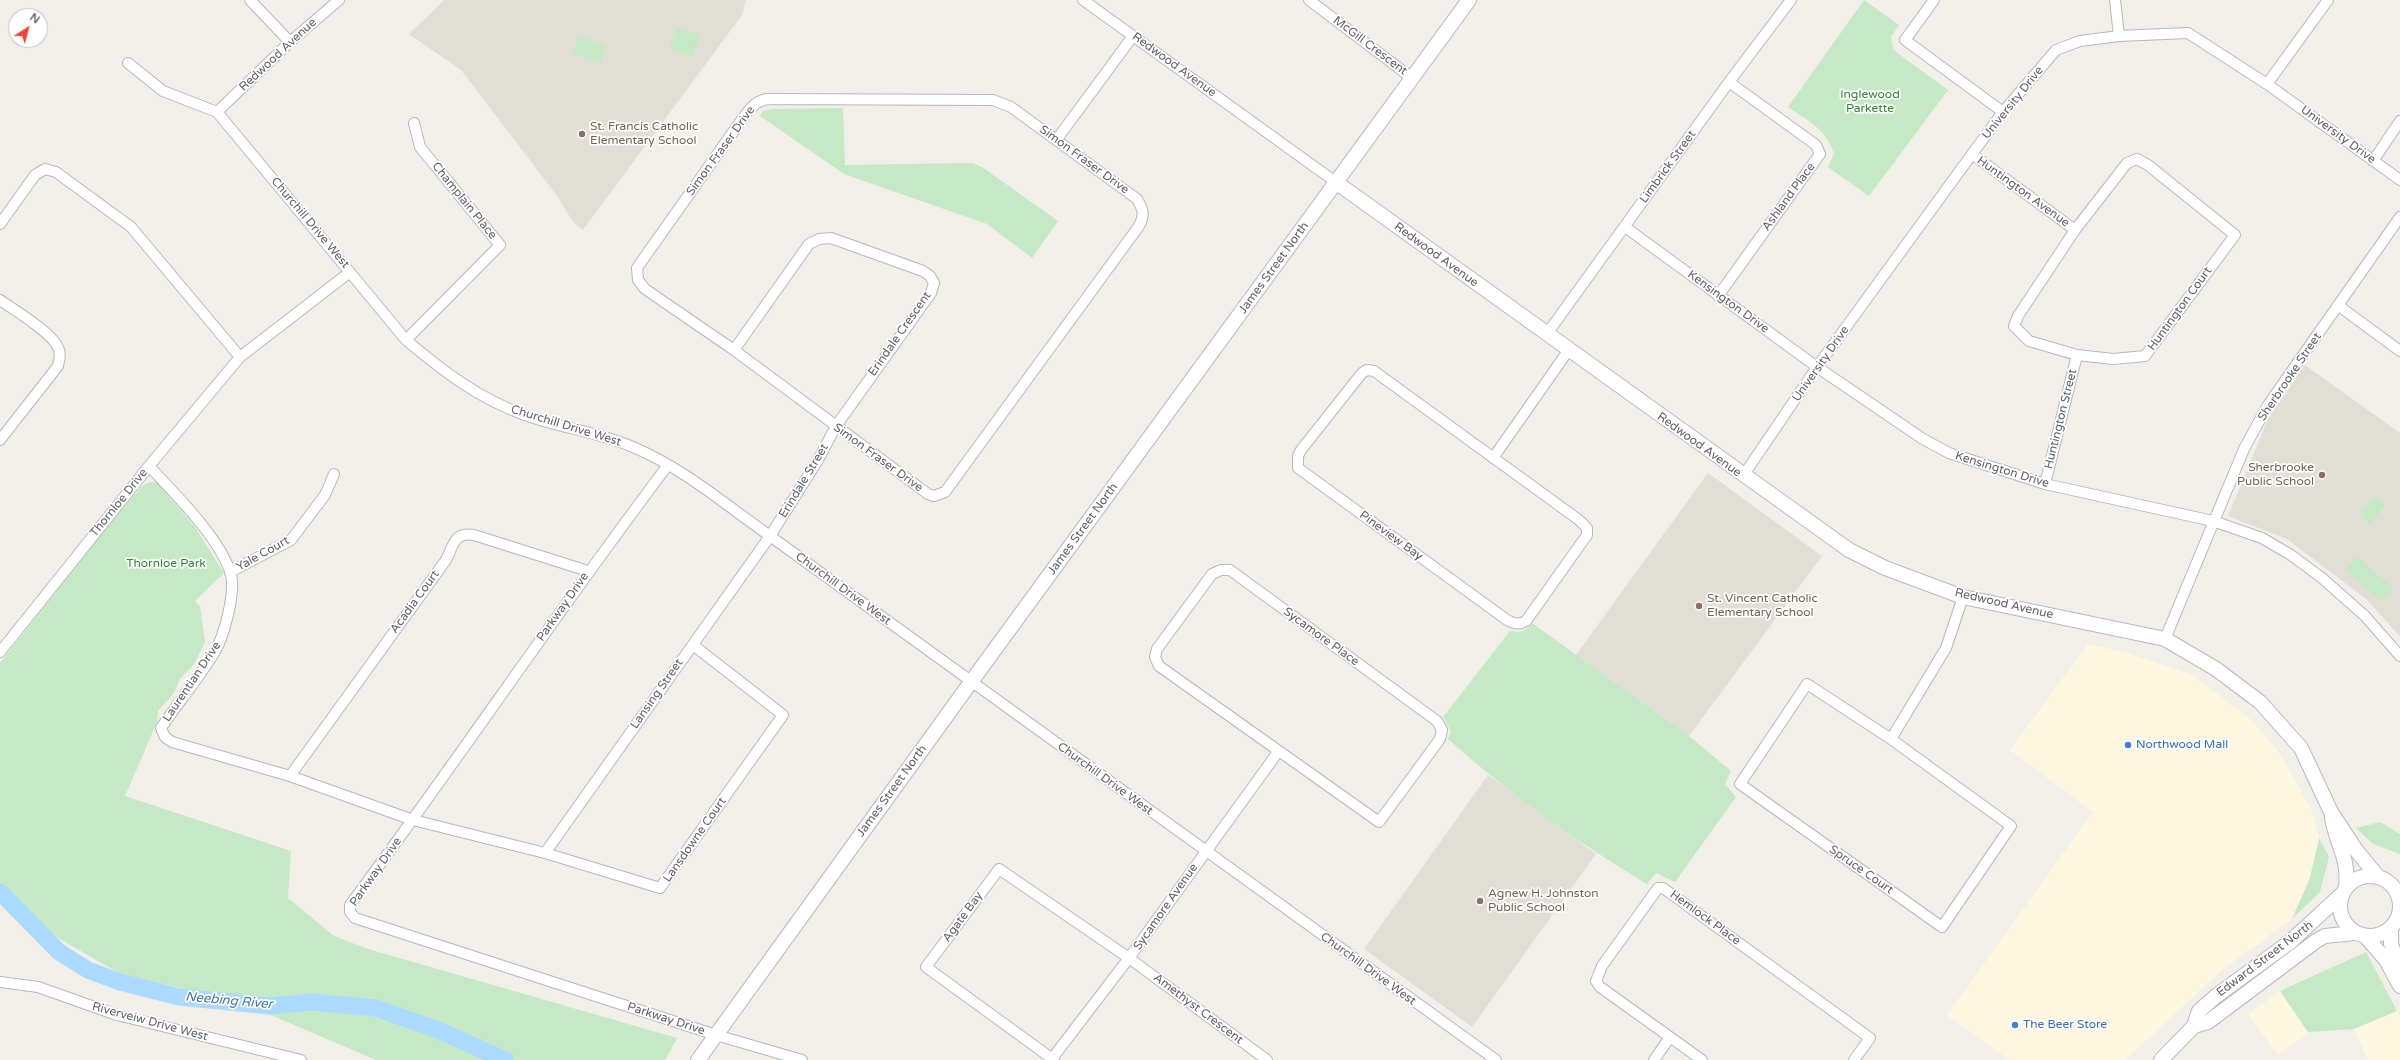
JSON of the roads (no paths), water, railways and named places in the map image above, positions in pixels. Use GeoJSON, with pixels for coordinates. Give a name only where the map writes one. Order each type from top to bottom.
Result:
{"type":"FeatureCollection","features":[{"type":"Feature","properties":{"kind":"street"},"geometry":{"type":"LineString","coordinates":[[250,0],[290,42]]}},
{"type":"Feature","properties":{"kind":"street","name":"Redwood Avenue"},"geometry":{"type":"LineString","coordinates":[[217,112],[290,42],[339,0]]}},
{"type":"Feature","properties":{"kind":"street","name":"Redwood Avenue"},"geometry":{"type":"LineString","coordinates":[[1083,0],[1568,351],[1849,550],[1885,568],[1963,597],[2165,639],[2216,669],[2260,702],[2301,748],[2331,812],[2356,850],[2389,881]]}},
{"type":"Feature","properties":{"kind":"street","name":"McGill Crescent"},"geometry":{"type":"LineString","coordinates":[[1309,0],[1412,78]]}},
{"type":"Feature","properties":{"kind":"street","name":"James Street North"},"geometry":{"type":"LineString","coordinates":[[698,1060],[971,682],[1337,183],[1469,0]]}},
{"type":"Feature","properties":{"kind":"street","name":"Limbrick Street"},"geometry":{"type":"LineString","coordinates":[[1546,335],[1729,82],[1791,0]]}},
{"type":"Feature","properties":{"kind":"street"},"geometry":{"type":"LineString","coordinates":[[1934,0],[1905,40],[2003,112]]}},
{"type":"Feature","properties":{"kind":"street"},"geometry":{"type":"LineString","coordinates":[[2115,0],[2118,36]]}},
{"type":"Feature","properties":{"kind":"street"},"geometry":{"type":"LineString","coordinates":[[2267,84],[2328,0]]}},
{"type":"Feature","properties":{"kind":"street","name":"University Drive"},"geometry":{"type":"LineString","coordinates":[[1743,476],[1817,367],[1972,154],[2003,112],[2056,50],[2080,41],[2118,36],[2188,32],[2267,84],[2400,180]]}},
{"type":"Feature","properties":{"kind":"street"},"geometry":{"type":"LineString","coordinates":[[1057,139],[1133,36]]}},
{"type":"Feature","properties":{"kind":"street"},"geometry":{"type":"LineString","coordinates":[[128,63],[163,91],[217,112]]}},
{"type":"Feature","properties":{"kind":"street","name":"Ashland Place"},"geometry":{"type":"LineString","coordinates":[[1718,296],[1820,154],[1816,145],[1729,82]]}},
{"type":"Feature","properties":{"kind":"street","name":"Simon Fraser Drive"},"geometry":{"type":"LineString","coordinates":[[767,99],[993,100],[1011,107],[1057,139],[1137,199],[1142,208],[1143,218],[1095,288],[948,488],[939,495],[928,494],[734,350],[645,289],[638,280],[636,272],[748,112],[758,101],[767,99]]}},
{"type":"Feature","properties":{"kind":"street","name":"Churchill Drive West"},"geometry":{"type":"LineString","coordinates":[[217,112],[406,340],[441,370],[480,396],[527,416],[591,432],[633,447],[668,465],[770,536],[1205,852],[1496,1060]]}},
{"type":"Feature","properties":{"kind":"street"},"geometry":{"type":"LineString","coordinates":[[2373,161],[2400,121]]}},
{"type":"Feature","properties":{"kind":"street","name":"Champlain Place"},"geometry":{"type":"LineString","coordinates":[[406,340],[500,245],[420,147],[414,123]]}},
{"type":"Feature","properties":{"kind":"street","name":"Huntington Avenue"},"geometry":{"type":"LineString","coordinates":[[1972,154],[2075,230]]}},
{"type":"Feature","properties":{"kind":"street","name":"Huntington Court"},"geometry":{"type":"LineString","coordinates":[[2137,159],[2148,165],[2235,235],[2145,356],[2113,359],[2077,354],[2029,341],[2014,326],[2018,316],[2075,230],[2127,163],[2137,159]]}},
{"type":"Feature","properties":{"kind":"street"},"geometry":{"type":"LineString","coordinates":[[0,224],[35,175],[45,169],[56,172],[132,227],[240,357]]}},
{"type":"Feature","properties":{"kind":"street","name":"Sherbrooke Street"},"geometry":{"type":"LineString","coordinates":[[2165,639],[2244,449],[2268,405],[2339,306],[2400,217]]}},
{"type":"Feature","properties":{"kind":"street","name":"Kensington Drive"},"geometry":{"type":"LineString","coordinates":[[1624,227],[1817,367],[1923,439],[1949,453],[2045,484],[2214,521],[2262,538],[2291,555],[2322,578],[2365,616],[2400,656]]}},
{"type":"Feature","properties":{"kind":"street","name":"Erindale Crescent"},"geometry":{"type":"LineString","coordinates":[[734,350],[808,246],[819,239],[831,238],[923,271],[930,276],[934,283],[931,293],[836,426]]}},
{"type":"Feature","properties":{"kind":"street","name":"Thornloe Drive"},"geometry":{"type":"LineString","coordinates":[[0,652],[149,466],[240,357],[350,272]]}},
{"type":"Feature","properties":{"kind":"street"},"geometry":{"type":"LineString","coordinates":[[0,300],[52,339],[59,349],[60,357],[58,366],[0,440]]}},
{"type":"Feature","properties":{"kind":"street"},"geometry":{"type":"LineString","coordinates":[[2339,306],[2400,350]]}},
{"type":"Feature","properties":{"kind":"street"},"geometry":{"type":"LineString","coordinates":[[1493,458],[1568,351]]}},
{"type":"Feature","properties":{"kind":"street","name":"Huntington Street"},"geometry":{"type":"LineString","coordinates":[[2045,484],[2077,354]]}},
{"type":"Feature","properties":{"kind":"street","name":"Pineview Bay"},"geometry":{"type":"LineString","coordinates":[[1367,370],[1374,371],[1493,458],[1587,528],[1586,535],[1526,621],[1521,624],[1514,624],[1507,620],[1298,468],[1297,462],[1301,450],[1362,373],[1367,370]]}},
{"type":"Feature","properties":{"kind":"street","name":"Erindale Street"},"geometry":{"type":"LineString","coordinates":[[770,536],[818,460],[836,426]]}},
{"type":"Feature","properties":{"kind":"street","name":"Parkway Drive"},"geometry":{"type":"LineString","coordinates":[[668,465],[588,571],[413,820],[350,905],[350,912],[355,918],[716,1035],[802,1060]]}},
{"type":"Feature","properties":{"kind":"street","name":"Laurentian Drive"},"geometry":{"type":"LineString","coordinates":[[149,466],[189,509],[214,544],[230,572],[230,597],[227,619],[220,642],[161,728],[162,733],[172,742],[290,776],[413,820]]}},
{"type":"Feature","properties":{"kind":"street","name":"Yale Court"},"geometry":{"type":"LineString","coordinates":[[230,572],[291,540],[325,495],[334,474]]}},
{"type":"Feature","properties":{"kind":"street","name":"Acadia Court"},"geometry":{"type":"LineString","coordinates":[[290,776],[446,560],[456,538],[464,533],[474,535],[588,571]]}},
{"type":"Feature","properties":{"kind":"street","name":"Lansing Street"},"geometry":{"type":"LineString","coordinates":[[545,853],[770,536]]}},
{"type":"Feature","properties":{"kind":"street","name":"Sycamore Place"},"geometry":{"type":"LineString","coordinates":[[1221,570],[1230,570],[1437,721],[1442,730],[1440,739],[1379,822],[1278,752],[1159,666],[1155,657],[1158,649],[1212,574],[1221,570]]}},
{"type":"Feature","properties":{"kind":"street"},"geometry":{"type":"LineString","coordinates":[[1891,739],[1946,648],[1963,597]]}},
{"type":"Feature","properties":{"kind":"street","name":"Lansdowne Court"},"geometry":{"type":"LineString","coordinates":[[413,820],[545,853],[660,888],[783,715],[693,645]]}},
{"type":"Feature","properties":{"kind":"street","name":"Spruce Court"},"geometry":{"type":"LineString","coordinates":[[1807,684],[1891,739],[2011,826],[1942,927],[1740,784],[1807,684]]}},
{"type":"Feature","properties":{"kind":"street","name":"Sycamore Avenue"},"geometry":{"type":"LineString","coordinates":[[1053,1060],[1129,958],[1278,752]]}},
{"type":"Feature","properties":{"kind":"street","name":"Redwood Avenue"},"geometry":{"type":"LineString","coordinates":[[2331,812],[2334,832],[2348,870],[2344,891]]}},
{"type":"Feature","properties":{"kind":"street","name":"Agate Bay"},"geometry":{"type":"LineString","coordinates":[[1053,1060],[926,967],[998,869],[1129,958]]}},
{"type":"Feature","properties":{"kind":"street"},"geometry":{"type":"LineString","coordinates":[[2400,970],[2391,944],[2399,899],[2389,881],[2360,878],[2344,891],[2340,912],[2342,920],[2386,960],[2400,986]]}},
{"type":"Feature","properties":{"kind":"street","name":"Hemlock Place"},"geometry":{"type":"LineString","coordinates":[[1702,1060],[1600,987],[1596,981],[1602,966],[1658,888],[1663,888],[1870,1038],[1854,1060]]}},
{"type":"Feature","properties":{"kind":"street","name":"Edward Street North"},"geometry":{"type":"LineString","coordinates":[[2161,1060],[2194,1026],[2200,1012],[2216,996],[2290,942],[2344,891]]}},
{"type":"Feature","properties":{"kind":"street"},"geometry":{"type":"LineString","coordinates":[[2360,935],[2384,933],[2396,921]]}},
{"type":"Feature","properties":{"kind":"street","name":"Edward Street North"},"geometry":{"type":"LineString","coordinates":[[2194,1026],[2208,1022],[2316,941],[2325,936],[2360,935]]}},
{"type":"Feature","properties":{"kind":"street","name":"Amethyst Crescent"},"geometry":{"type":"LineString","coordinates":[[1129,958],[1267,1060]]}},
{"type":"Feature","properties":{"kind":"street","name":"Riverveiw Drive West"},"geometry":{"type":"LineString","coordinates":[[0,982],[38,987],[117,1014],[301,1060]]}},
{"type":"Feature","properties":{"kind":"street"},"geometry":{"type":"LineString","coordinates":[[1654,1060],[1670,1037]]}},
{"type":"Feature","properties":{"kind":"waterway","name":"Neebing River"},"geometry":{"type":"LineString","coordinates":[[0,892],[59,952],[88,970],[120,982],[179,997],[270,1006],[312,1002],[376,1008],[438,1030],[505,1060]]}},
{"type":"Feature","properties":{"kind":"place","name":"St. Francis Catholic Elementary School"},"geometry":{"type":"Point","coordinates":[582,134]}},
{"type":"Feature","properties":{"kind":"place","name":"Sherbrooke Public School"},"geometry":{"type":"Point","coordinates":[2322,475]}},
{"type":"Feature","properties":{"kind":"place","name":"St. Vincent Catholic Elementary School"},"geometry":{"type":"Point","coordinates":[1699,606]}},
{"type":"Feature","properties":{"kind":"place","name":"Northwood Mall"},"geometry":{"type":"Point","coordinates":[2128,745]}},
{"type":"Feature","properties":{"kind":"place","name":"Agnew H. Johnston Public School"},"geometry":{"type":"Point","coordinates":[1480,901]}},
{"type":"Feature","properties":{"kind":"place","name":"The Beer Store"},"geometry":{"type":"Point","coordinates":[2015,1025]}},
{"type":"Feature","properties":{"kind":"park label","name":"Inglewood Parkette"},"geometry":{"type":"Point","coordinates":[1870,102]}},
{"type":"Feature","properties":{"kind":"park label","name":"Thornloe Park"},"geometry":{"type":"Point","coordinates":[166,564]}}]}
